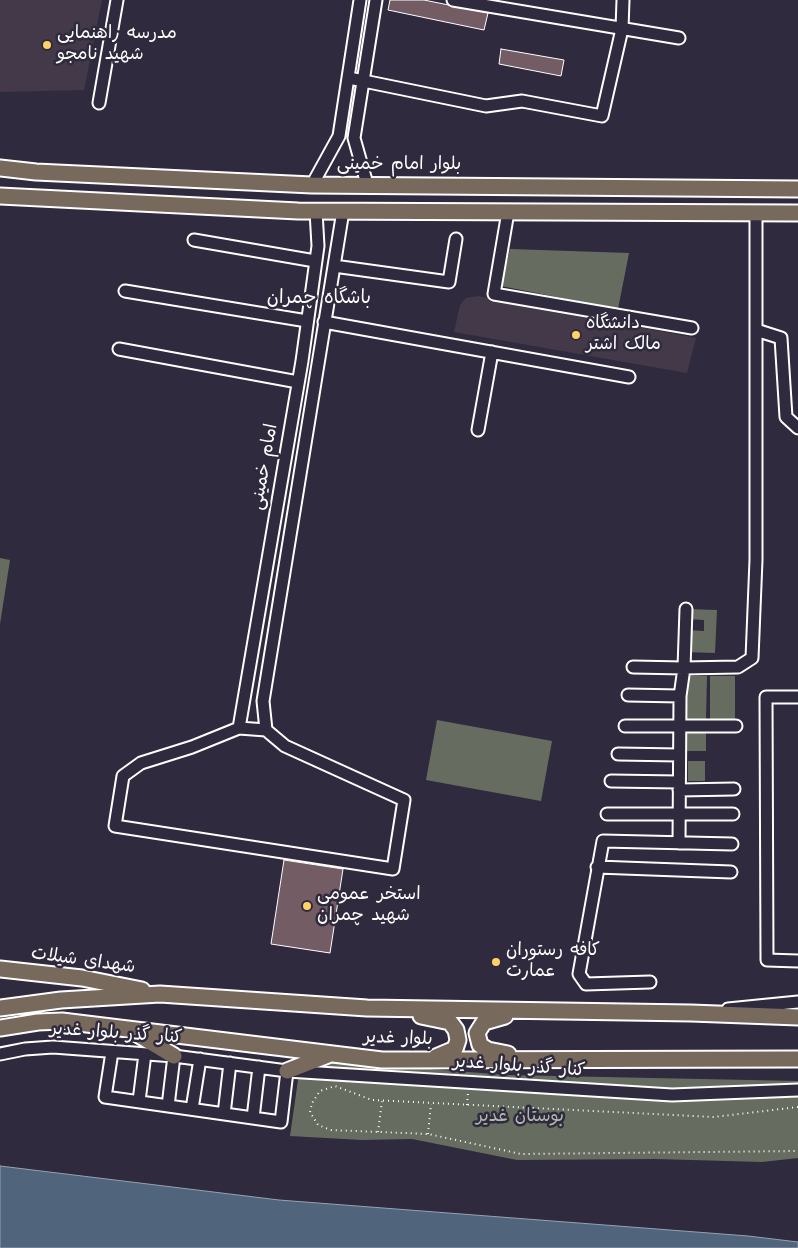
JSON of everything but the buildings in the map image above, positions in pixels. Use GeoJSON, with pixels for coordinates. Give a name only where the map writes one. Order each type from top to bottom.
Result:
{"type":"FeatureCollection","features":[{"type":"Feature","properties":{"kind":"main road","name":"بلوار امام خمینی"},"geometry":{"type":"LineString","coordinates":[[0,168],[36,172],[312,185],[798,189]]}},
{"type":"Feature","properties":{"kind":"main road"},"geometry":{"type":"LineString","coordinates":[[755,189],[756,213]]}},
{"type":"Feature","properties":{"kind":"main road"},"geometry":{"type":"LineString","coordinates":[[0,196],[343,212],[798,213]]}},
{"type":"Feature","properties":{"kind":"main road","name":"شهدای شیلات"},"geometry":{"type":"LineString","coordinates":[[0,969],[82,978],[160,994]]}},
{"type":"Feature","properties":{"kind":"main road","name":"بلوار غدیر"},"geometry":{"type":"LineString","coordinates":[[0,1008],[61,1000],[160,994],[380,1008],[692,1013],[798,1018]]}},
{"type":"Feature","properties":{"kind":"main road"},"geometry":{"type":"LineString","coordinates":[[380,1008],[450,1022],[456,1030],[458,1040],[454,1049],[443,1056],[382,1060]]}},
{"type":"Feature","properties":{"kind":"main road"},"geometry":{"type":"LineString","coordinates":[[551,1012],[499,1016],[484,1022],[477,1033],[480,1045],[488,1050],[554,1060]]}},
{"type":"Feature","properties":{"kind":"main road","name":"بلوار غدیر"},"geometry":{"type":"LineString","coordinates":[[0,1028],[56,1021],[382,1060],[798,1059]]}},
{"type":"Feature","properties":{"kind":"main road"},"geometry":{"type":"LineString","coordinates":[[128,1029],[174,1056]]}},
{"type":"Feature","properties":{"kind":"main road"},"geometry":{"type":"LineString","coordinates":[[287,1071],[330,1054]]}},
{"type":"Feature","properties":{"kind":"street"},"geometry":{"type":"LineString","coordinates":[[99,103],[117,0]]}},
{"type":"Feature","properties":{"kind":"street"},"geometry":{"type":"LineString","coordinates":[[312,185],[339,136],[360,0]]}},
{"type":"Feature","properties":{"kind":"street"},"geometry":{"type":"LineString","coordinates":[[367,184],[354,138],[376,0]]}},
{"type":"Feature","properties":{"kind":"street"},"geometry":{"type":"LineString","coordinates":[[453,0],[500,4],[622,29],[679,38]]}},
{"type":"Feature","properties":{"kind":"street"},"geometry":{"type":"LineString","coordinates":[[349,78],[486,106],[522,101],[602,116],[622,29],[624,0]]}},
{"type":"Feature","properties":{"kind":"street","name":"امام خمینی"},"geometry":{"type":"LineString","coordinates":[[239,728],[301,365],[318,246],[316,211]]}},
{"type":"Feature","properties":{"kind":"street"},"geometry":{"type":"LineString","coordinates":[[266,730],[263,701],[316,367],[343,212]]}},
{"type":"Feature","properties":{"kind":"street"},"geometry":{"type":"LineString","coordinates":[[508,212],[494,294],[692,328]]}},
{"type":"Feature","properties":{"kind":"street"},"geometry":{"type":"LineString","coordinates":[[633,667],[738,667],[752,658],[756,560],[756,213]]}},
{"type":"Feature","properties":{"kind":"street"},"geometry":{"type":"LineString","coordinates":[[334,266],[449,282],[456,239]]}},
{"type":"Feature","properties":{"kind":"street"},"geometry":{"type":"LineString","coordinates":[[194,240],[316,261]]}},
{"type":"Feature","properties":{"kind":"street"},"geometry":{"type":"LineString","coordinates":[[313,278],[331,280]]}},
{"type":"Feature","properties":{"kind":"street"},"geometry":{"type":"LineString","coordinates":[[125,291],[307,321]]}},
{"type":"Feature","properties":{"kind":"street"},"geometry":{"type":"LineString","coordinates":[[324,322],[629,377]]}},
{"type":"Feature","properties":{"kind":"street"},"geometry":{"type":"LineString","coordinates":[[756,330],[781,338],[786,417],[798,428]]}},
{"type":"Feature","properties":{"kind":"street"},"geometry":{"type":"LineString","coordinates":[[119,349],[298,382]]}},
{"type":"Feature","properties":{"kind":"street"},"geometry":{"type":"LineString","coordinates":[[478,430],[492,352]]}},
{"type":"Feature","properties":{"kind":"street"},"geometry":{"type":"LineString","coordinates":[[301,365],[316,367]]}},
{"type":"Feature","properties":{"kind":"street"},"geometry":{"type":"LineString","coordinates":[[290,432],[305,435]]}},
{"type":"Feature","properties":{"kind":"street"},"geometry":{"type":"LineString","coordinates":[[277,506],[294,508]]}},
{"type":"Feature","properties":{"kind":"street"},"geometry":{"type":"LineString","coordinates":[[266,575],[284,578]]}},
{"type":"Feature","properties":{"kind":"street"},"geometry":{"type":"LineString","coordinates":[[679,843],[679,726],[686,610]]}},
{"type":"Feature","properties":{"kind":"street"},"geometry":{"type":"LineString","coordinates":[[254,643],[272,646]]}},
{"type":"Feature","properties":{"kind":"street"},"geometry":{"type":"LineString","coordinates":[[628,695],[680,696]]}},
{"type":"Feature","properties":{"kind":"street"},"geometry":{"type":"LineString","coordinates":[[798,697],[766,697],[766,716],[767,960],[798,961]]}},
{"type":"Feature","properties":{"kind":"street"},"geometry":{"type":"LineString","coordinates":[[625,726],[736,726]]}},
{"type":"Feature","properties":{"kind":"street"},"geometry":{"type":"LineString","coordinates":[[239,728],[266,730],[285,746],[404,800],[393,869],[115,826],[123,776],[141,763],[192,747],[239,728]]}},
{"type":"Feature","properties":{"kind":"street"},"geometry":{"type":"LineString","coordinates":[[618,754],[679,755]]}},
{"type":"Feature","properties":{"kind":"street"},"geometry":{"type":"LineString","coordinates":[[611,782],[734,789]]}},
{"type":"Feature","properties":{"kind":"street"},"geometry":{"type":"LineString","coordinates":[[607,814],[733,814]]}},
{"type":"Feature","properties":{"kind":"street"},"geometry":{"type":"LineString","coordinates":[[650,982],[586,984],[578,974],[603,842],[732,844]]}},
{"type":"Feature","properties":{"kind":"street"},"geometry":{"type":"LineString","coordinates":[[597,867],[731,872]]}},
{"type":"Feature","properties":{"kind":"street"},"geometry":{"type":"LineString","coordinates":[[692,1013],[798,1002]]}},
{"type":"Feature","properties":{"kind":"street","name":"کنار گذر بلوار غدیر"},"geometry":{"type":"LineString","coordinates":[[0,1054],[25,1049],[53,1047],[174,1056],[287,1071],[672,1095],[798,1090]]}},
{"type":"Feature","properties":{"kind":"street"},"geometry":{"type":"LineString","coordinates":[[112,1052],[105,1097],[281,1122],[287,1071]]}},
{"type":"Feature","properties":{"kind":"street"},"geometry":{"type":"LineString","coordinates":[[139,1102],[145,1054]]}},
{"type":"Feature","properties":{"kind":"street"},"geometry":{"type":"LineString","coordinates":[[168,1106],[174,1056]]}},
{"type":"Feature","properties":{"kind":"street"},"geometry":{"type":"LineString","coordinates":[[192,1109],[200,1059]]}},
{"type":"Feature","properties":{"kind":"street"},"geometry":{"type":"LineString","coordinates":[[224,1114],[230,1063]]}},
{"type":"Feature","properties":{"kind":"street"},"geometry":{"type":"LineString","coordinates":[[253,1118],[259,1067]]}},
{"type":"Feature","properties":{"kind":"path"},"geometry":{"type":"LineString","coordinates":[[798,1107],[714,1118],[372,1100],[335,1086],[320,1091],[312,1103],[310,1112],[318,1125],[331,1130],[428,1134],[521,1154],[798,1150]]}},
{"type":"Feature","properties":{"kind":"path"},"geometry":{"type":"LineString","coordinates":[[378,1132],[382,1100]]}},
{"type":"Feature","properties":{"kind":"path"},"geometry":{"type":"LineString","coordinates":[[428,1134],[431,1103]]}},
{"type":"Feature","properties":{"kind":"shaded area","name":"مدرسه راهنمایی شهید نامجو"},"geometry":{"type":"Polygon","coordinates":[[[0,0],[102,0],[84,90],[0,92],[0,0]]]}},
{"type":"Feature","properties":{"kind":"shaded area","name":"دانشگاه مالک اشتر"},"geometry":{"type":"Polygon","coordinates":[[[478,296],[696,338],[687,373],[454,332],[460,305],[466,298],[478,296]]]}},
{"type":"Feature","properties":{"kind":"green space"},"geometry":{"type":"Polygon","coordinates":[[[510,249],[629,253],[618,309],[501,286],[510,249]]]}},
{"type":"Feature","properties":{"kind":"green space"},"geometry":{"type":"Polygon","coordinates":[[[0,558],[10,560],[0,624],[0,558]]]}},
{"type":"Feature","properties":{"kind":"green space"},"geometry":{"type":"Polygon","coordinates":[[[687,609],[717,610],[715,653],[685,652],[686,630],[704,631],[704,620],[686,619],[687,609]]]}},
{"type":"Feature","properties":{"kind":"green space"},"geometry":{"type":"Polygon","coordinates":[[[687,676],[707,676],[706,720],[686,720],[687,676]]]}},
{"type":"Feature","properties":{"kind":"green space"},"geometry":{"type":"Polygon","coordinates":[[[710,676],[735,676],[735,719],[710,719],[710,676]]]}},
{"type":"Feature","properties":{"kind":"green space"},"geometry":{"type":"Polygon","coordinates":[[[437,720],[552,741],[541,801],[426,780],[437,720]]]}},
{"type":"Feature","properties":{"kind":"green space"},"geometry":{"type":"Polygon","coordinates":[[[687,731],[706,731],[706,751],[687,751],[687,731]]]}},
{"type":"Feature","properties":{"kind":"green space"},"geometry":{"type":"Polygon","coordinates":[[[688,761],[705,761],[705,781],[688,781],[688,761]]]}},
{"type":"Feature","properties":{"kind":"green space","name":"بوستان غدیر"},"geometry":{"type":"Polygon","coordinates":[[[301,1059],[507,1075],[798,1081],[798,1158],[762,1162],[656,1159],[517,1160],[412,1139],[362,1140],[290,1136],[301,1059]]]}},
{"type":"Feature","properties":{"kind":"water"},"geometry":{"type":"Polygon","coordinates":[[[0,1166],[279,1200],[748,1236],[798,1242],[798,1248],[0,1248],[0,1166]]]}},
{"type":"Feature","properties":{"kind":"place","name":"مدرسه راهنمایی شهید نامجو"},"geometry":{"type":"Point","coordinates":[47,45]}},
{"type":"Feature","properties":{"kind":"place","name":"دانشگاه مالک اشتر"},"geometry":{"type":"Point","coordinates":[576,335]}},
{"type":"Feature","properties":{"kind":"place","name":"استخر عمومی شهید چمران"},"geometry":{"type":"Point","coordinates":[307,906]}},
{"type":"Feature","properties":{"kind":"place","name":"کافه رستوران عمارت"},"geometry":{"type":"Point","coordinates":[496,962]}},
{"type":"Feature","properties":{"kind":"district","name":"باشگاه چمران"},"geometry":{"type":"Point","coordinates":[319,300]}}]}
